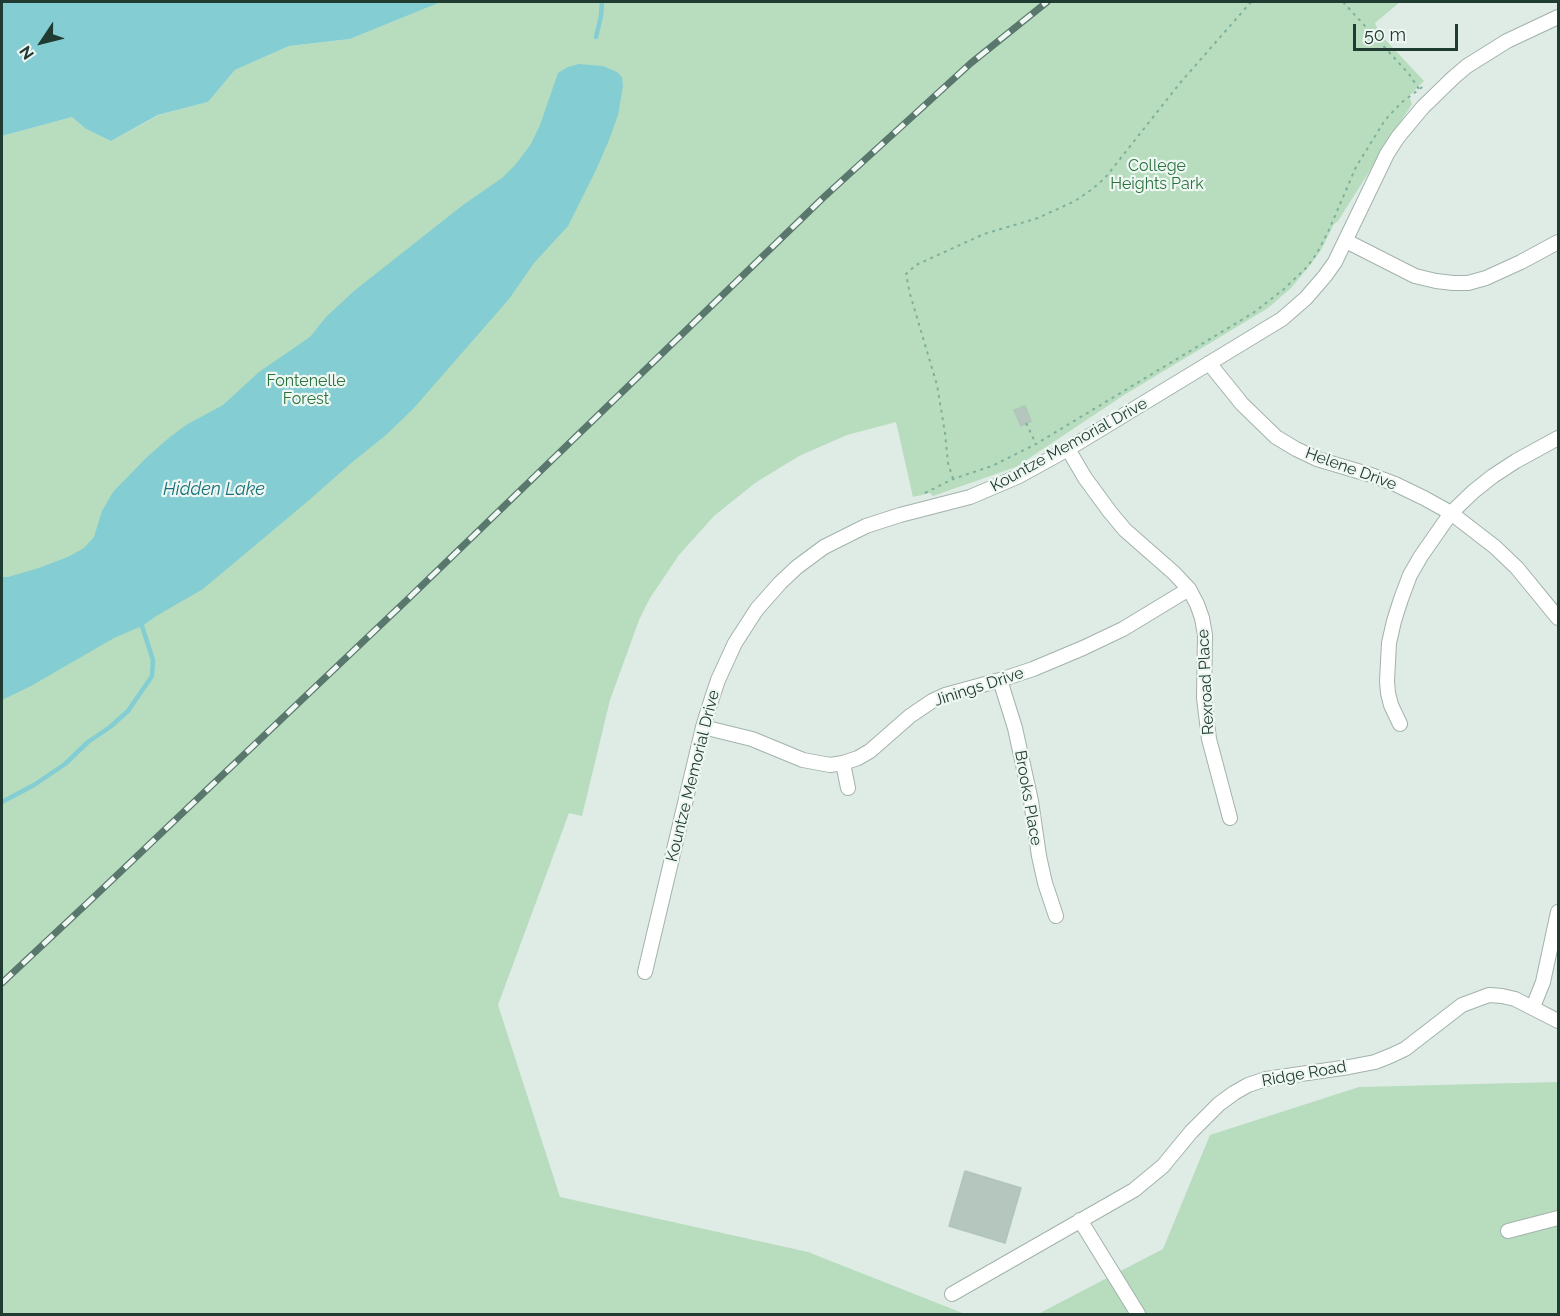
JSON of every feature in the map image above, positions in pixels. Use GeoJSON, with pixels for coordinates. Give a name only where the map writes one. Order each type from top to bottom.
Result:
{"type":"FeatureCollection","features":[{"type":"Feature","properties":{"kind":"street","name":"Kountze Memorial Drive"},"geometry":{"type":"LineString","coordinates":[[645,972],[703,727],[718,680],[735,643],[768,595],[797,567],[843,537],[900,515],[986,492],[1017,477],[1068,449],[1282,319],[1306,298],[1335,262],[1387,154],[1398,136],[1423,107],[1445,84],[1467,66],[1507,41],[1558,17]]}},
{"type":"Feature","properties":{"kind":"street"},"geometry":{"type":"LineString","coordinates":[[1346,241],[1415,276],[1453,284],[1486,278],[1558,242]]}},
{"type":"Feature","properties":{"kind":"street","name":"Helene Drive"},"geometry":{"type":"LineString","coordinates":[[1209,363],[1250,413],[1276,437],[1317,459],[1395,484],[1451,513],[1517,568],[1558,618]]}},
{"type":"Feature","properties":{"kind":"street"},"geometry":{"type":"LineString","coordinates":[[1400,724],[1391,705],[1387,681],[1389,643],[1410,575],[1451,513],[1474,491],[1516,461],[1558,438]]}},
{"type":"Feature","properties":{"kind":"street","name":"Rexroad Place"},"geometry":{"type":"LineString","coordinates":[[1068,449],[1085,478],[1110,512],[1125,530],[1174,573],[1189,589],[1197,604],[1205,636],[1204,698],[1207,728],[1230,818]]}},
{"type":"Feature","properties":{"kind":"street","name":"Jinings Drive"},"geometry":{"type":"LineString","coordinates":[[703,727],[752,740],[803,760],[830,765],[843,764],[870,751],[910,716],[932,701],[954,692],[1041,666],[1083,648],[1123,629],[1189,589]]}},
{"type":"Feature","properties":{"kind":"street","name":"Brooks Place"},"geometry":{"type":"LineString","coordinates":[[1000,680],[1015,728],[1031,801],[1038,856],[1056,916]]}},
{"type":"Feature","properties":{"kind":"street"},"geometry":{"type":"LineString","coordinates":[[843,764],[848,788]]}},
{"type":"Feature","properties":{"kind":"street"},"geometry":{"type":"LineString","coordinates":[[1533,1006],[1543,982],[1558,912]]}},
{"type":"Feature","properties":{"kind":"street","name":"Ridge Road"},"geometry":{"type":"LineString","coordinates":[[952,1294],[1149,1179],[1219,1104],[1248,1085],[1266,1079],[1375,1062],[1405,1048],[1462,1005],[1489,995],[1515,999],[1533,1006],[1558,1021]]}},
{"type":"Feature","properties":{"kind":"street"},"geometry":{"type":"LineString","coordinates":[[1508,1231],[1558,1218]]}},
{"type":"Feature","properties":{"kind":"street"},"geometry":{"type":"LineString","coordinates":[[1080,1220],[1138,1314]]}},
{"type":"Feature","properties":{"kind":"path"},"geometry":{"type":"LineString","coordinates":[[1251,2],[1180,83],[1116,164],[1091,190],[1075,201],[1048,213],[984,234],[916,266],[906,274],[937,385],[948,464],[953,479],[992,466],[1036,444],[1263,306],[1295,279],[1317,253],[1356,167],[1375,135],[1392,111],[1419,89],[1409,74],[1343,2]]}},
{"type":"Feature","properties":{"kind":"path"},"geometry":{"type":"LineString","coordinates":[[1026,423],[1036,444]]}},
{"type":"Feature","properties":{"kind":"green space"},"geometry":{"type":"Polygon","coordinates":[[[441,2],[1400,2],[1375,23],[1380,34],[1424,81],[1409,96],[1412,104],[1334,224],[1321,250],[1291,288],[1268,308],[1124,395],[1016,467],[933,496],[930,493],[913,497],[896,422],[847,435],[799,456],[755,483],[714,516],[679,555],[650,598],[639,620],[610,700],[582,816],[569,813],[498,1005],[560,1197],[808,1252],[965,1314],[2,1314],[2,136],[72,117],[86,129],[111,141],[159,115],[208,102],[235,70],[289,46],[350,39],[441,2]]]}},
{"type":"Feature","properties":{"kind":"green space"},"geometry":{"type":"Polygon","coordinates":[[[1558,1082],[1558,1314],[1038,1314],[1163,1249],[1210,1135],[1359,1087],[1558,1082]]]}},
{"type":"Feature","properties":{"kind":"water"},"geometry":{"type":"Polygon","coordinates":[[[2,2],[441,2],[350,39],[289,46],[235,70],[208,102],[158,115],[111,141],[86,129],[72,117],[2,136],[2,2]]]}},
{"type":"Feature","properties":{"kind":"water","name":"Hidden Lake"},"geometry":{"type":"Polygon","coordinates":[[[579,64],[603,66],[617,72],[622,77],[623,86],[618,115],[596,170],[568,226],[534,263],[509,299],[413,409],[386,435],[203,589],[142,626],[114,638],[2,700],[2,577],[39,568],[84,548],[94,537],[102,511],[113,492],[147,457],[186,425],[223,405],[259,372],[310,337],[326,317],[354,291],[463,205],[502,178],[531,144],[558,73],[579,64]]]}},
{"type":"Feature","properties":{"kind":"building"},"geometry":{"type":"Polygon","coordinates":[[[1025,406],[1031,421],[1021,426],[1014,410],[1025,406]]]}},
{"type":"Feature","properties":{"kind":"building"},"geometry":{"type":"Polygon","coordinates":[[[965,1171],[1021,1188],[1005,1243],[949,1226],[965,1171]]]}},
{"type":"Feature","properties":{"kind":"waterway"},"geometry":{"type":"LineString","coordinates":[[596,37],[602,2]]}},
{"type":"Feature","properties":{"kind":"waterway"},"geometry":{"type":"LineString","coordinates":[[2,802],[34,785],[65,764],[88,742],[128,711],[152,676],[153,660],[142,626]]}},
{"type":"Feature","properties":{"kind":"railway"},"geometry":{"type":"LineString","coordinates":[[2,983],[408,599],[824,197],[971,63],[1047,2]]}},
{"type":"Feature","properties":{"kind":"park label","name":"College Heights Park"},"geometry":{"type":"Point","coordinates":[1157,175]}},
{"type":"Feature","properties":{"kind":"park label","name":"Fontenelle Forest"},"geometry":{"type":"Point","coordinates":[306,390]}}]}
